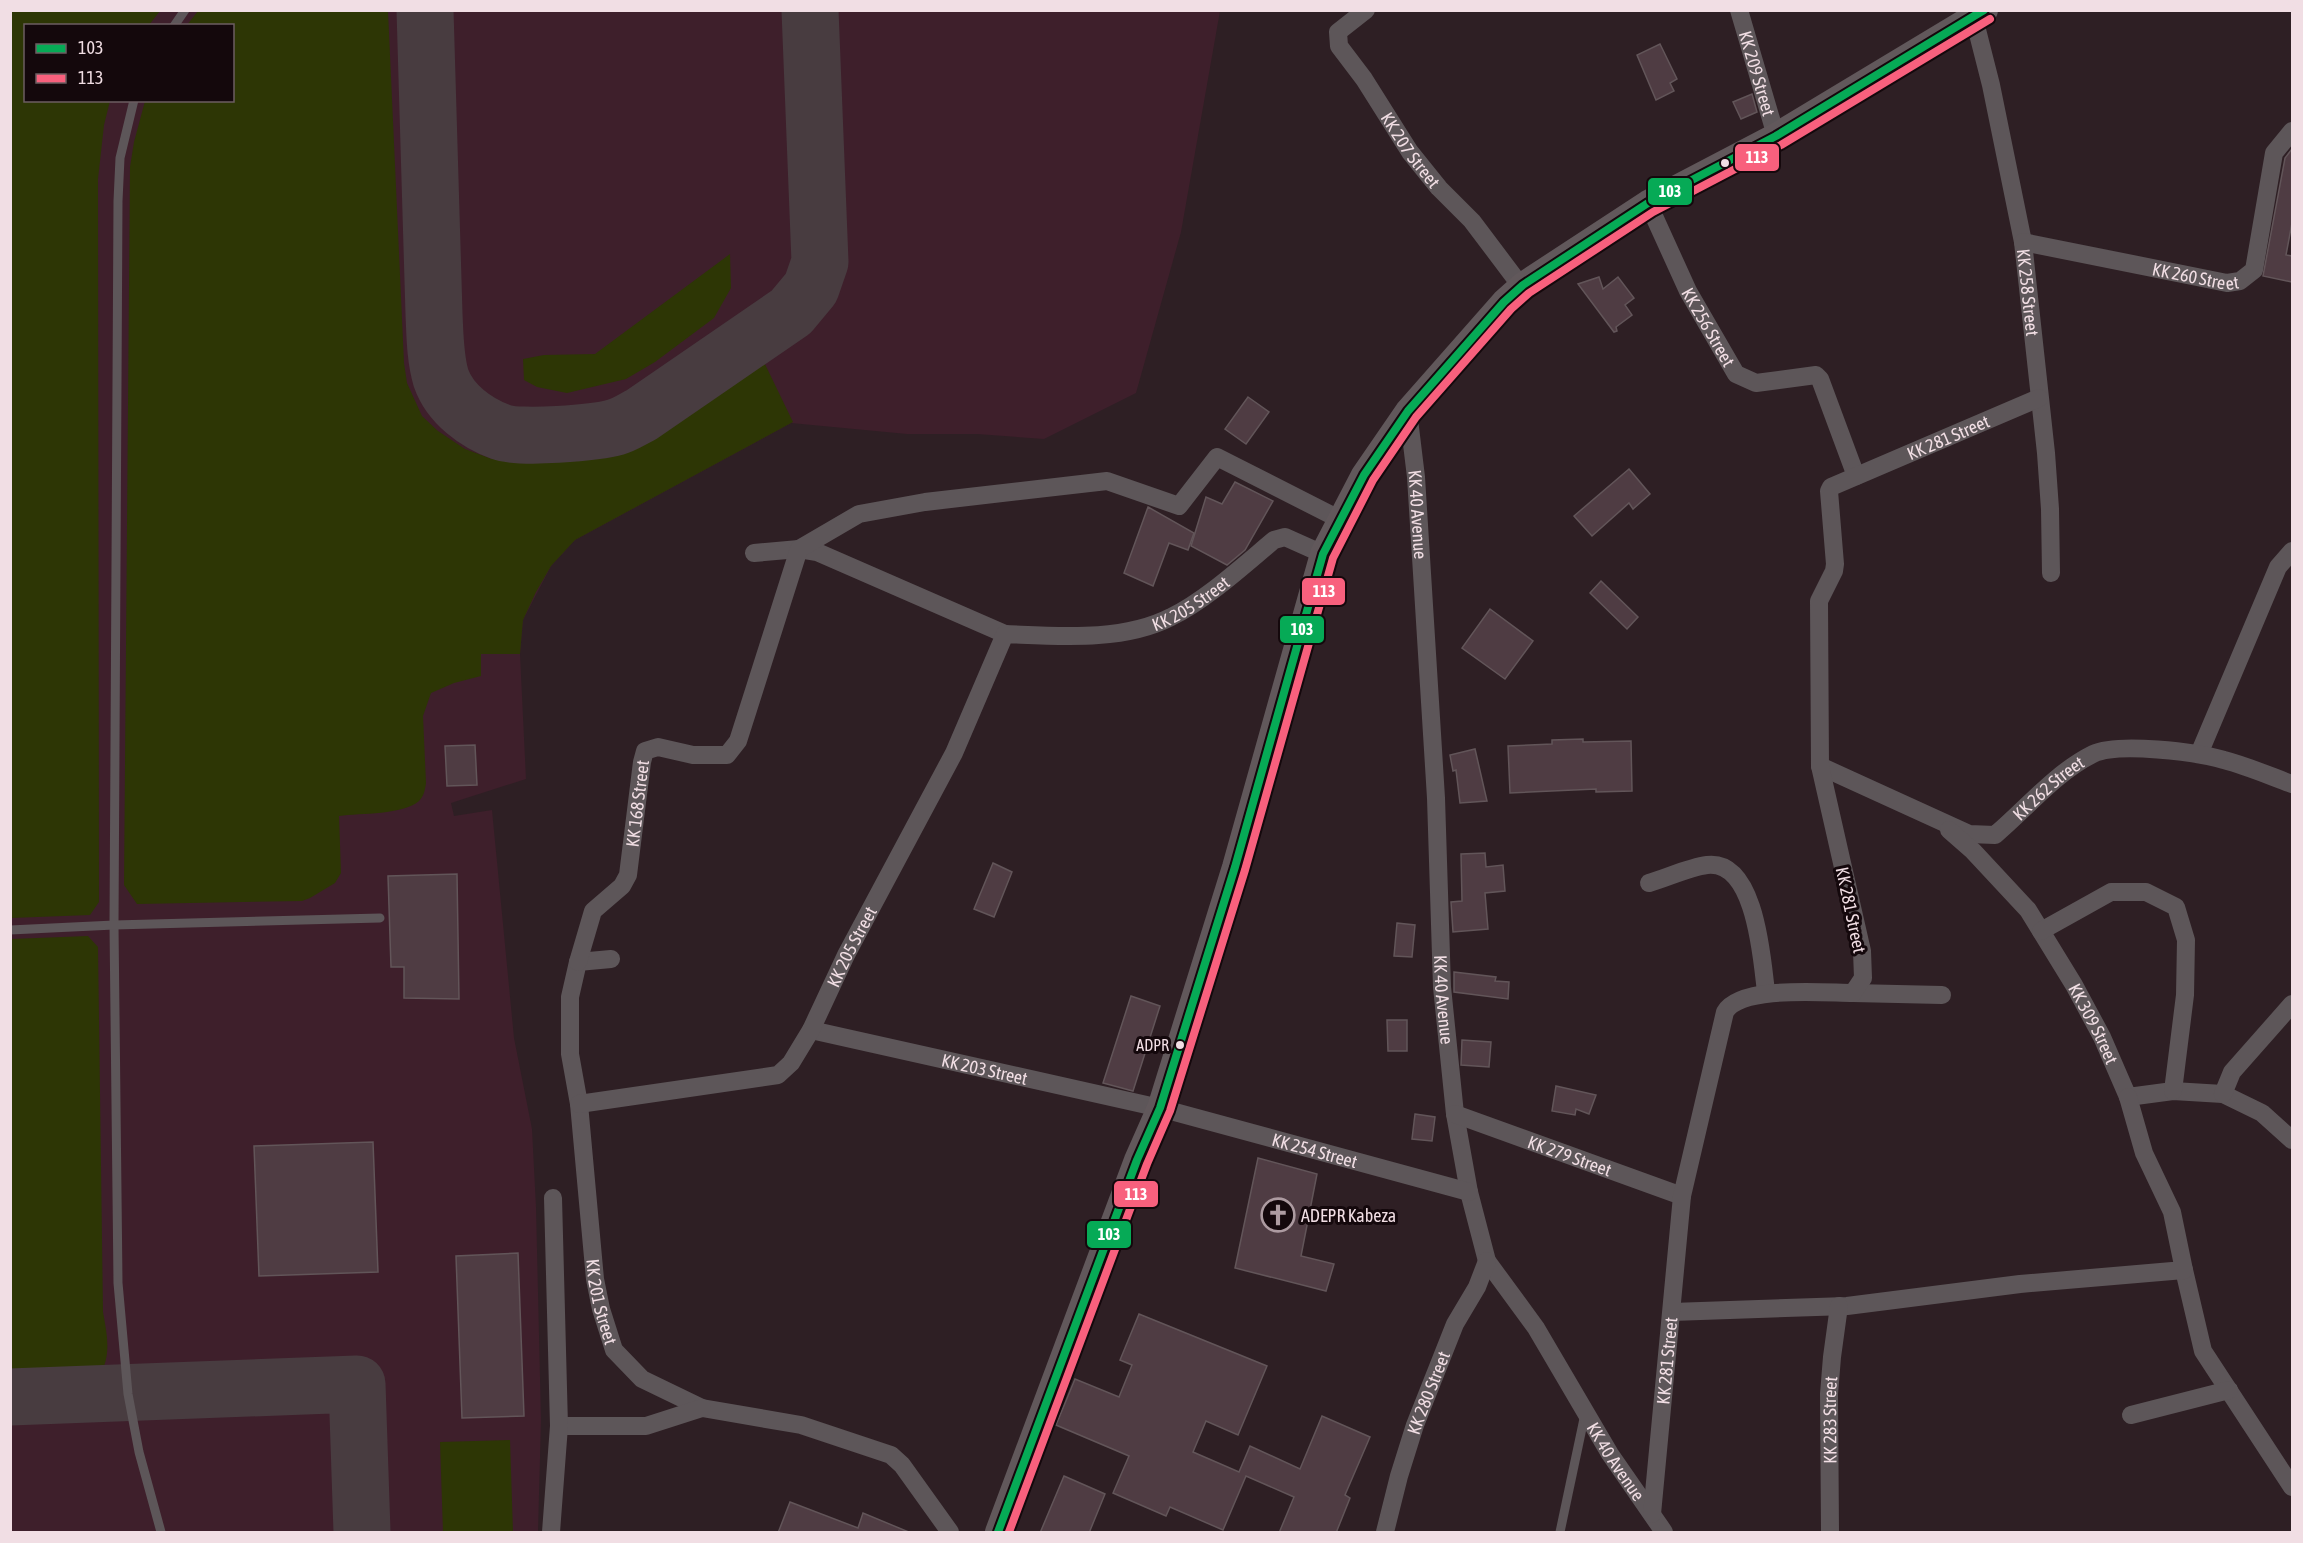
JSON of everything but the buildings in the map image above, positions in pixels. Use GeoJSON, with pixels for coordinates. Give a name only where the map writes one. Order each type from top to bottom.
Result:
{"type":"FeatureCollection","features":[{"type":"Feature","properties":{"kind":"main road"},"geometry":{"type":"LineString","coordinates":[[998,1533],[1137,1160],[1160,1108],[1235,867],[1323,555],[1364,475],[1408,411],[1498,308],[1521,286],[1648,203],[1776,136],[1979,14]]}},
{"type":"Feature","properties":{"kind":"street","name":"KK 207 Street"},"geometry":{"type":"LineString","coordinates":[[1366,10],[1338,32],[1339,46],[1364,79],[1410,152],[1439,188],[1472,221],[1521,286]]}},
{"type":"Feature","properties":{"kind":"street","name":"KK 209 Street"},"geometry":{"type":"LineString","coordinates":[[1739,10],[1776,136]]}},
{"type":"Feature","properties":{"kind":"street","name":"KK 258 Street"},"geometry":{"type":"LineString","coordinates":[[1979,14],[1995,107],[2023,242],[2050,498],[2051,573]]}},
{"type":"Feature","properties":{"kind":"street","name":"KK 260 Street"},"geometry":{"type":"LineString","coordinates":[[2023,242],[2227,283],[2240,281],[2254,270],[2274,153],[2292,131]]}},
{"type":"Feature","properties":{"kind":"street","name":"KK 256 Street"},"geometry":{"type":"LineString","coordinates":[[1648,203],[1688,291],[1736,374],[1756,383],[1816,375],[1820,379],[1856,476]]}},
{"type":"Feature","properties":{"kind":"street","name":"KK 281 Street"},"geometry":{"type":"LineString","coordinates":[[1652,1514],[1682,1196],[1725,1012],[1729,1005],[1766,992],[1853,993],[1863,978],[1862,951],[1820,766],[1819,602],[1835,564],[1829,491],[1832,487],[1856,476],[2039,398]]}},
{"type":"Feature","properties":{"kind":"street","name":"KK 40 Avenue"},"geometry":{"type":"LineString","coordinates":[[1408,411],[1416,477],[1436,798],[1442,987],[1455,1114],[1469,1192],[1487,1261],[1536,1328],[1610,1454],[1664,1533]]}},
{"type":"Feature","properties":{"kind":"street"},"geometry":{"type":"LineString","coordinates":[[799,549],[859,514],[925,501],[1084,483],[1107,481],[1179,506],[1217,457],[1341,519]]}},
{"type":"Feature","properties":{"kind":"street","name":"KK 205 Street"},"geometry":{"type":"LineString","coordinates":[[754,553],[799,549],[817,552],[1005,634],[1084,637],[1145,627],[1170,618],[1189,607],[1274,540],[1285,537],[1323,555]]}},
{"type":"Feature","properties":{"kind":"street","name":"KK 168 Street"},"geometry":{"type":"LineString","coordinates":[[578,962],[593,911],[622,886],[628,875],[645,751],[658,747],[693,755],[727,755],[734,748],[775,630],[799,549]]}},
{"type":"Feature","properties":{"kind":"street"},"geometry":{"type":"LineString","coordinates":[[2199,754],[2278,567],[2292,551]]}},
{"type":"Feature","properties":{"kind":"street","name":"KK 205 Street"},"geometry":{"type":"LineString","coordinates":[[579,1104],[778,1075],[791,1063],[811,1030],[846,955],[954,753],[1005,634]]}},
{"type":"Feature","properties":{"kind":"street","name":"KK 262 Street"},"geometry":{"type":"LineString","coordinates":[[1820,766],[1969,834],[1995,836],[2055,780],[2094,753],[2130,747],[2199,754],[2292,784]]}},
{"type":"Feature","properties":{"kind":"street","name":"KK 309 Street"},"geometry":{"type":"LineString","coordinates":[[1936,819],[1972,851],[2028,909],[2102,1037],[2128,1097],[2144,1153],[2172,1212],[2203,1351],[2292,1487]]}},
{"type":"Feature","properties":{"kind":"street"},"geometry":{"type":"LineString","coordinates":[[1649,884],[1708,865],[1726,867],[1742,885],[1759,932],[1766,992]]}},
{"type":"Feature","properties":{"kind":"street"},"geometry":{"type":"LineString","coordinates":[[2041,931],[2111,892],[2146,892],[2176,907],[2186,940],[2185,995],[2173,1091]]}},
{"type":"Feature","properties":{"kind":"street"},"geometry":{"type":"LineString","coordinates":[[578,962],[611,959]]}},
{"type":"Feature","properties":{"kind":"street","name":"KK 201 Street"},"geometry":{"type":"LineString","coordinates":[[578,962],[570,997],[570,1054],[579,1104],[595,1279],[601,1309],[614,1350],[642,1379],[702,1408],[801,1425],[891,1455],[902,1465],[950,1533]]}},
{"type":"Feature","properties":{"kind":"street"},"geometry":{"type":"LineString","coordinates":[[1853,993],[1942,994]]}},
{"type":"Feature","properties":{"kind":"street"},"geometry":{"type":"LineString","coordinates":[[2223,1094],[2232,1072],[2292,1004]]}},
{"type":"Feature","properties":{"kind":"street","name":"KK 203 Street"},"geometry":{"type":"LineString","coordinates":[[811,1030],[1160,1108]]}},
{"type":"Feature","properties":{"kind":"street"},"geometry":{"type":"LineString","coordinates":[[2128,1097],[2173,1091],[2223,1094],[2262,1113],[2292,1140]]}},
{"type":"Feature","properties":{"kind":"street","name":"KK 254 Street"},"geometry":{"type":"LineString","coordinates":[[1160,1108],[1469,1192]]}},
{"type":"Feature","properties":{"kind":"street","name":"KK 279 Street"},"geometry":{"type":"LineString","coordinates":[[1455,1114],[1682,1196]]}},
{"type":"Feature","properties":{"kind":"street"},"geometry":{"type":"LineString","coordinates":[[551,1533],[559,1426],[553,1198]]}},
{"type":"Feature","properties":{"kind":"street","name":"KK 280 Street"},"geometry":{"type":"LineString","coordinates":[[1385,1533],[1401,1467],[1415,1425],[1455,1324],[1477,1287],[1487,1261]]}},
{"type":"Feature","properties":{"kind":"street"},"geometry":{"type":"LineString","coordinates":[[1672,1312],[1839,1306],[2020,1284],[2184,1270]]}},
{"type":"Feature","properties":{"kind":"street","name":"KK 283 Street"},"geometry":{"type":"LineString","coordinates":[[1830,1533],[1829,1394],[1839,1306]]}},
{"type":"Feature","properties":{"kind":"street"},"geometry":{"type":"LineString","coordinates":[[2131,1415],[2229,1390]]}},
{"type":"Feature","properties":{"kind":"street"},"geometry":{"type":"LineString","coordinates":[[559,1426],[646,1426],[702,1408]]}},
{"type":"Feature","properties":{"kind":"lane"},"geometry":{"type":"LineString","coordinates":[[175,24],[185,10]]}},
{"type":"Feature","properties":{"kind":"lane"},"geometry":{"type":"LineString","coordinates":[[134,102],[120,158],[118,201],[114,925],[118,1283],[128,1394],[139,1452],[161,1533]]}},
{"type":"Feature","properties":{"kind":"lane"},"geometry":{"type":"LineString","coordinates":[[10,930],[380,918]]}},
{"type":"Feature","properties":{"kind":"lane"},"geometry":{"type":"LineString","coordinates":[[1560,1533],[1586,1412]]}},
{"type":"Feature","properties":{"kind":"shaded area"},"geometry":{"type":"Polygon","coordinates":[[[10,11],[1220,11],[1181,232],[1136,393],[1044,439],[977,434],[907,434],[791,423],[575,540],[551,566],[523,620],[520,654],[526,779],[451,803],[454,816],[492,810],[514,1038],[532,1129],[541,1420],[538,1532],[11,1532],[10,11]]]}},
{"type":"Feature","properties":{"kind":"green space"},"geometry":{"type":"Polygon","coordinates":[[[10,11],[160,11],[150,24],[24,24],[24,102],[110,102],[104,125],[98,179],[99,902],[90,915],[11,918],[10,11]]]}},
{"type":"Feature","properties":{"kind":"green space"},"geometry":{"type":"Polygon","coordinates":[[[198,11],[388,11],[404,363],[407,383],[422,416],[438,431],[465,449],[492,459],[612,457],[636,446],[763,360],[793,422],[575,540],[551,566],[536,592],[523,620],[520,654],[481,654],[481,676],[454,683],[431,693],[423,716],[426,783],[421,799],[403,809],[339,816],[341,873],[335,883],[302,901],[137,904],[124,885],[130,167],[145,102],[234,102],[234,24],[188,24],[198,11]]]}},
{"type":"Feature","properties":{"kind":"green space"},"geometry":{"type":"Polygon","coordinates":[[[730,254],[731,288],[714,318],[655,362],[626,379],[567,393],[537,387],[524,380],[523,359],[544,355],[595,354],[730,254]]]}},
{"type":"Feature","properties":{"kind":"green space"},"geometry":{"type":"Polygon","coordinates":[[[88,936],[98,947],[103,1312],[107,1345],[106,1361],[99,1377],[11,1379],[11,939],[88,936]]]}},
{"type":"Feature","properties":{"kind":"green space"},"geometry":{"type":"Polygon","coordinates":[[[510,1440],[513,1532],[443,1532],[440,1442],[510,1440]]]}},
{"type":"Feature","properties":{"kind":"taxiway"},"geometry":{"type":"LineString","coordinates":[[425,10],[435,330],[439,370],[451,396],[473,418],[501,432],[524,435],[576,433],[622,425],[641,415],[791,312],[811,288],[820,262],[810,10]]}},
{"type":"Feature","properties":{"kind":"taxiway"},"geometry":{"type":"LineString","coordinates":[[10,1397],[357,1384],[362,1532]]}},
{"type":"Feature","properties":{"kind":"transit line","name":"103"},"geometry":{"type":"LineString","coordinates":[[998,1532],[1137,1160],[1160,1108],[1235,867],[1323,554],[1364,475],[1408,411],[1504,302],[1523,285],[1648,203],[1776,136],[1984,10]]}},
{"type":"Feature","properties":{"kind":"transit line","name":"113"},"geometry":{"type":"LineString","coordinates":[[1009,1532],[1147,1164],[1170,1111],[1245,870],[1333,558],[1373,480],[1416,417],[1511,309],[1529,293],[1653,212],[1781,145],[1990,19]]}},
{"type":"Feature","properties":{"kind":"place","name":"ADPR"},"geometry":{"type":"Point","coordinates":[1180,1045]}},
{"type":"Feature","properties":{"kind":"place","name":"ADEPR Kabeza"},"geometry":{"type":"Point","coordinates":[1278,1215]}}]}
